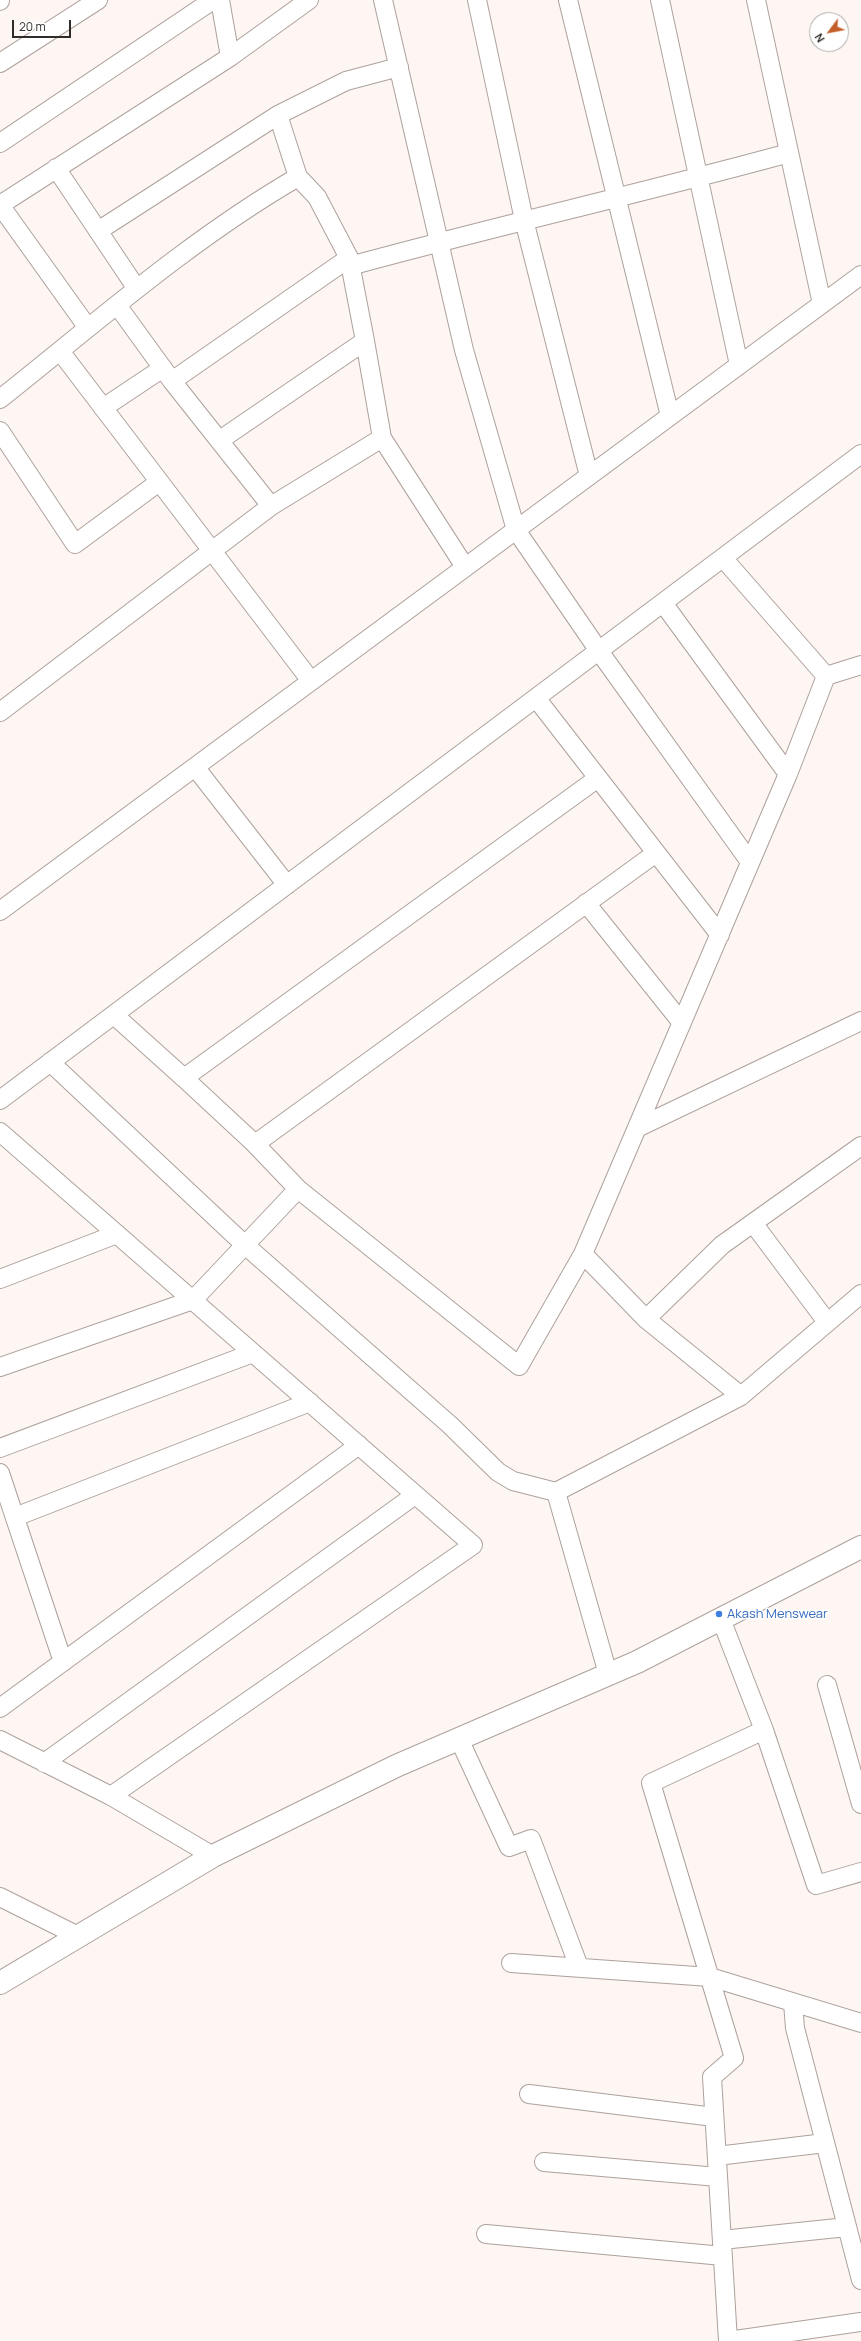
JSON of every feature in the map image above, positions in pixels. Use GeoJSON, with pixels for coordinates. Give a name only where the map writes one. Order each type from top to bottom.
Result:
{"type":"FeatureCollection","features":[{"type":"Feature","properties":{"kind":"street"},"geometry":{"type":"LineString","coordinates":[[0,63],[98,0]]}},
{"type":"Feature","properties":{"kind":"street"},"geometry":{"type":"LineString","coordinates":[[0,143],[213,0]]}},
{"type":"Feature","properties":{"kind":"street"},"geometry":{"type":"LineString","coordinates":[[220,0],[230,57]]}},
{"type":"Feature","properties":{"kind":"street"},"geometry":{"type":"LineString","coordinates":[[88,328],[0,205],[230,57],[309,0]]}},
{"type":"Feature","properties":{"kind":"street"},"geometry":{"type":"LineString","coordinates":[[384,0],[464,350],[516,530],[599,651],[750,862]]}},
{"type":"Feature","properties":{"kind":"street"},"geometry":{"type":"LineString","coordinates":[[477,0],[524,220],[589,476]]}},
{"type":"Feature","properties":{"kind":"street"},"geometry":{"type":"LineString","coordinates":[[568,0],[670,416]]}},
{"type":"Feature","properties":{"kind":"street"},"geometry":{"type":"LineString","coordinates":[[660,0],[739,365]]}},
{"type":"Feature","properties":{"kind":"street"},"geometry":{"type":"LineString","coordinates":[[756,0],[822,304]]}},
{"type":"Feature","properties":{"kind":"street"},"geometry":{"type":"LineString","coordinates":[[98,231],[278,115],[346,81],[399,67]]}},
{"type":"Feature","properties":{"kind":"street"},"geometry":{"type":"LineString","coordinates":[[278,115],[298,178],[317,197],[349,262],[366,341],[382,438],[465,567]]}},
{"type":"Feature","properties":{"kind":"street"},"geometry":{"type":"LineString","coordinates":[[103,408],[168,374],[349,262],[617,199],[789,153]]}},
{"type":"Feature","properties":{"kind":"street"},"geometry":{"type":"LineString","coordinates":[[56,168],[137,289]]}},
{"type":"Feature","properties":{"kind":"street"},"geometry":{"type":"LineString","coordinates":[[0,399],[137,289],[249,206],[298,178]]}},
{"type":"Feature","properties":{"kind":"street"},"geometry":{"type":"LineString","coordinates":[[0,911],[861,275]]}},
{"type":"Feature","properties":{"kind":"street"},"geometry":{"type":"LineString","coordinates":[[117,305],[168,374],[271,506]]}},
{"type":"Feature","properties":{"kind":"street"},"geometry":{"type":"LineString","coordinates":[[220,440],[366,341]]}},
{"type":"Feature","properties":{"kind":"street"},"geometry":{"type":"LineString","coordinates":[[60,351],[311,682]]}},
{"type":"Feature","properties":{"kind":"street"},"geometry":{"type":"LineString","coordinates":[[0,431],[75,544],[159,482]]}},
{"type":"Feature","properties":{"kind":"street"},"geometry":{"type":"LineString","coordinates":[[1,710],[271,506],[382,438]]}},
{"type":"Feature","properties":{"kind":"street"},"geometry":{"type":"LineString","coordinates":[[0,1100],[861,454]]}},
{"type":"Feature","properties":{"kind":"street"},"geometry":{"type":"LineString","coordinates":[[723,558],[826,676]]}},
{"type":"Feature","properties":{"kind":"street"},"geometry":{"type":"LineString","coordinates":[[663,603],[788,774]]}},
{"type":"Feature","properties":{"kind":"street"},"geometry":{"type":"LineString","coordinates":[[826,676],[861,665]]}},
{"type":"Feature","properties":{"kind":"street"},"geometry":{"type":"LineString","coordinates":[[114,1015],[255,1144],[298,1189],[519,1366],[583,1254],[788,774],[826,676]]}},
{"type":"Feature","properties":{"kind":"street"},"geometry":{"type":"LineString","coordinates":[[536,698],[720,935]]}},
{"type":"Feature","properties":{"kind":"street"},"geometry":{"type":"LineString","coordinates":[[195,767],[287,885]]}},
{"type":"Feature","properties":{"kind":"street"},"geometry":{"type":"LineString","coordinates":[[184,1078],[598,778]]}},
{"type":"Feature","properties":{"kind":"street"},"geometry":{"type":"LineString","coordinates":[[255,1144],[656,853]]}},
{"type":"Feature","properties":{"kind":"street"},"geometry":{"type":"LineString","coordinates":[[586,903],[682,1023]]}},
{"type":"Feature","properties":{"kind":"street"},"geometry":{"type":"LineString","coordinates":[[637,1128],[861,1021]]}},
{"type":"Feature","properties":{"kind":"street"},"geometry":{"type":"LineString","coordinates":[[50,1062],[245,1245],[507,1479],[556,1492],[741,1396],[861,1294]]}},
{"type":"Feature","properties":{"kind":"street"},"geometry":{"type":"LineString","coordinates":[[0,1132],[473,1545],[111,1796]]}},
{"type":"Feature","properties":{"kind":"street"},"geometry":{"type":"LineString","coordinates":[[646,1319],[722,1245],[861,1146]]}},
{"type":"Feature","properties":{"kind":"street"},"geometry":{"type":"LineString","coordinates":[[0,1367],[193,1300],[298,1189]]}},
{"type":"Feature","properties":{"kind":"street"},"geometry":{"type":"LineString","coordinates":[[753,1223],[827,1322]]}},
{"type":"Feature","properties":{"kind":"street"},"geometry":{"type":"LineString","coordinates":[[0,1279],[117,1234]]}},
{"type":"Feature","properties":{"kind":"street"},"geometry":{"type":"LineString","coordinates":[[583,1254],[646,1319],[741,1396]]}},
{"type":"Feature","properties":{"kind":"street"},"geometry":{"type":"LineString","coordinates":[[0,1448],[253,1352]]}},
{"type":"Feature","properties":{"kind":"street"},"geometry":{"type":"LineString","coordinates":[[14,1518],[310,1402]]}},
{"type":"Feature","properties":{"kind":"street"},"geometry":{"type":"LineString","coordinates":[[0,1708],[359,1445]]}},
{"type":"Feature","properties":{"kind":"street"},"geometry":{"type":"LineString","coordinates":[[0,1473],[63,1662]]}},
{"type":"Feature","properties":{"kind":"street"},"geometry":{"type":"LineString","coordinates":[[556,1492],[608,1674]]}},
{"type":"Feature","properties":{"kind":"street"},"geometry":{"type":"LineString","coordinates":[[44,1763],[415,1495]]}},
{"type":"Feature","properties":{"kind":"street"},"geometry":{"type":"LineString","coordinates":[[0,1983],[213,1856],[396,1766],[608,1674],[861,1548]]}},
{"type":"Feature","properties":{"kind":"street"},"geometry":{"type":"LineString","coordinates":[[721,1619],[764,1730],[816,1885],[861,1872]]}},
{"type":"Feature","properties":{"kind":"street"},"geometry":{"type":"LineString","coordinates":[[827,1685],[861,1804]]}},
{"type":"Feature","properties":{"kind":"street"},"geometry":{"type":"LineString","coordinates":[[764,1730],[651,1783],[734,2058],[712,2077],[728,2341],[861,2322]]}},
{"type":"Feature","properties":{"kind":"street"},"geometry":{"type":"LineString","coordinates":[[1,1737],[44,1763],[111,1796],[213,1856]]}},
{"type":"Feature","properties":{"kind":"street"},"geometry":{"type":"LineString","coordinates":[[459,1739],[509,1847],[531,1839],[579,1967]]}},
{"type":"Feature","properties":{"kind":"street"},"geometry":{"type":"LineString","coordinates":[[0,1897],[78,1936]]}},
{"type":"Feature","properties":{"kind":"street"},"geometry":{"type":"LineString","coordinates":[[512,1962],[710,1977],[861,2023]]}},
{"type":"Feature","properties":{"kind":"street"},"geometry":{"type":"LineString","coordinates":[[793,2003],[795,2028],[861,2280]]}},
{"type":"Feature","properties":{"kind":"street"},"geometry":{"type":"LineString","coordinates":[[529,2094],[714,2117]]}},
{"type":"Feature","properties":{"kind":"street"},"geometry":{"type":"LineString","coordinates":[[717,2156],[825,2143]]}},
{"type":"Feature","properties":{"kind":"street"},"geometry":{"type":"LineString","coordinates":[[544,2162],[718,2176]]}},
{"type":"Feature","properties":{"kind":"street"},"geometry":{"type":"LineString","coordinates":[[486,2234],[722,2248],[847,2227]]}},
{"type":"Feature","properties":{"kind":"place","name":"Akash Menswear"},"geometry":{"type":"Point","coordinates":[719,1614]}}]}
